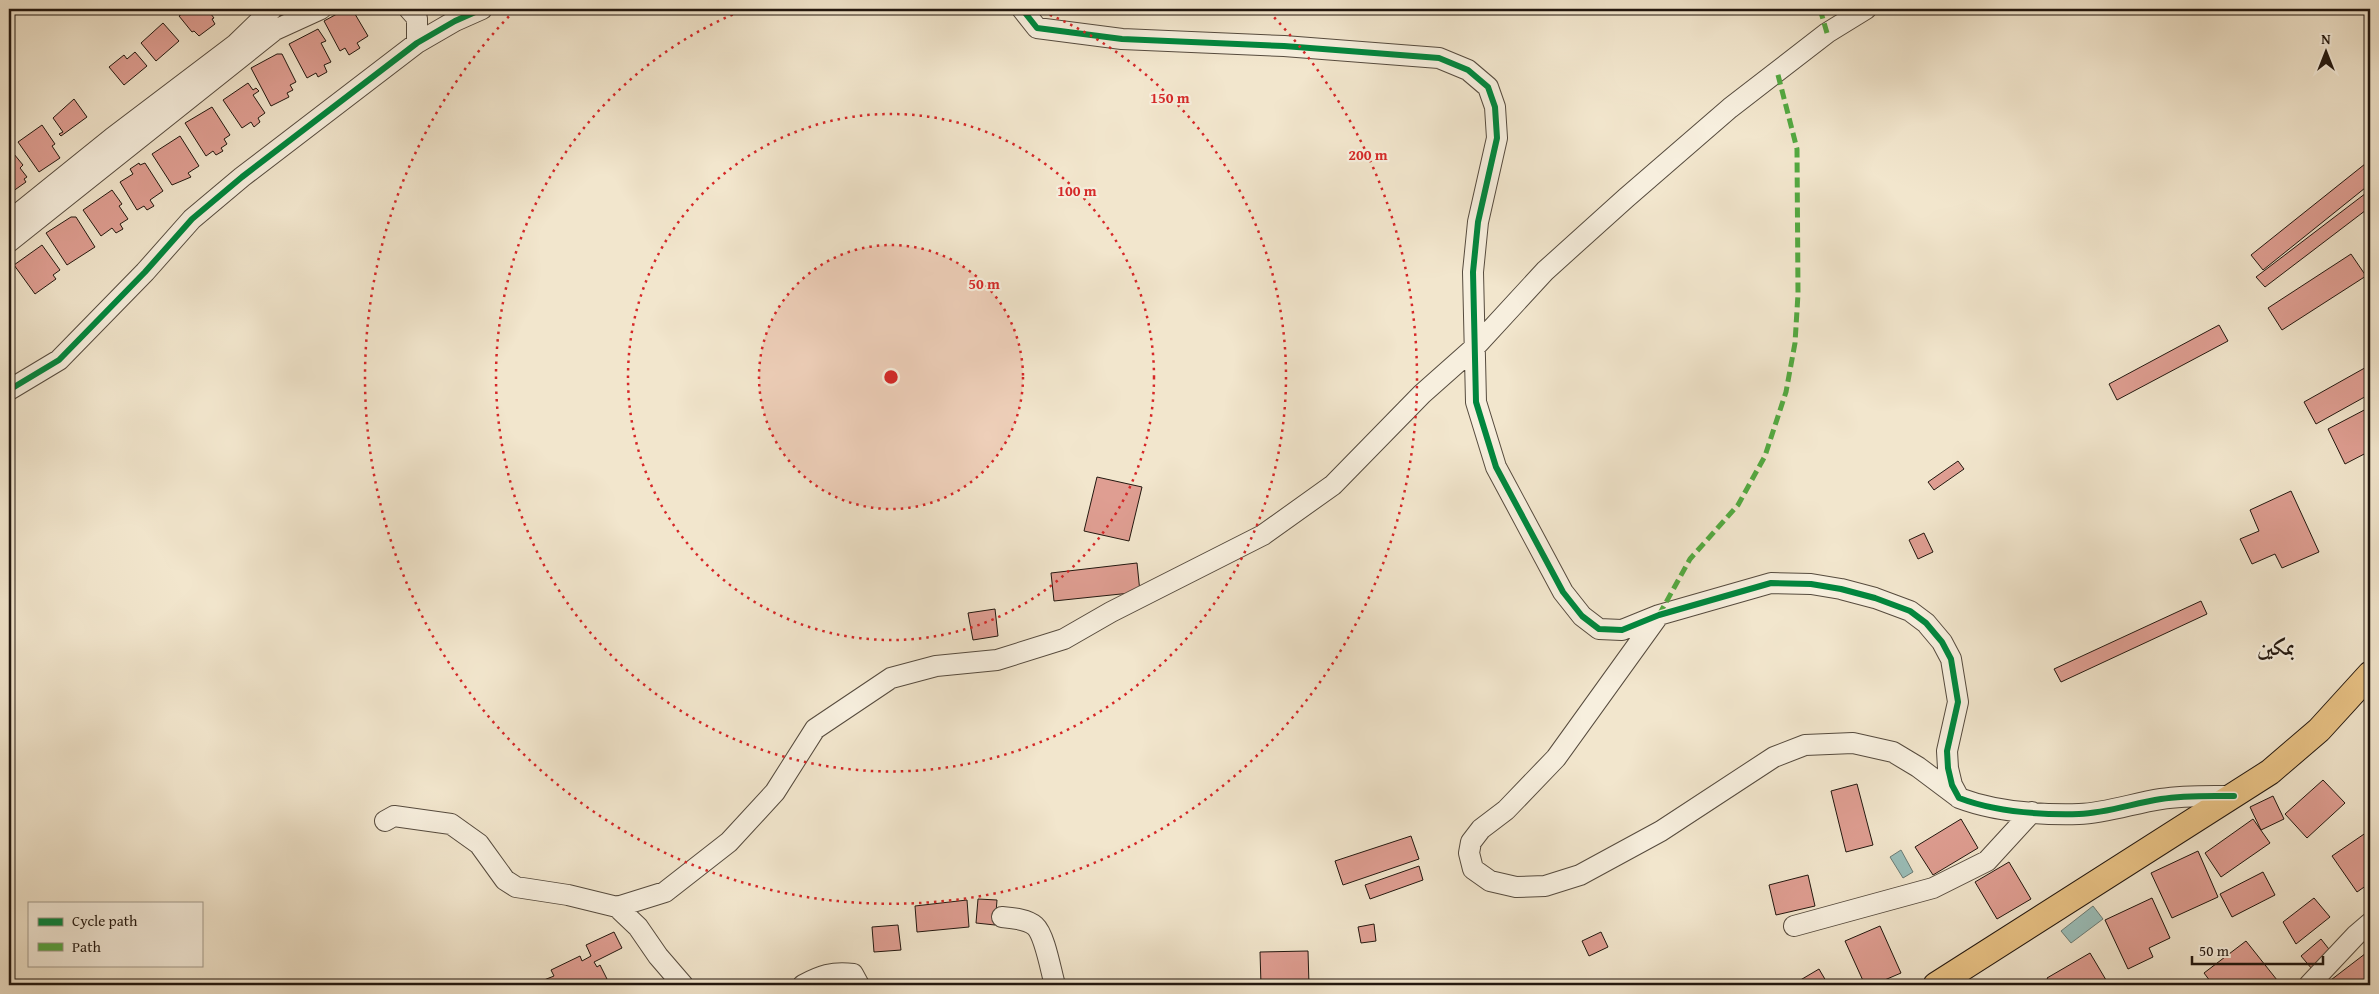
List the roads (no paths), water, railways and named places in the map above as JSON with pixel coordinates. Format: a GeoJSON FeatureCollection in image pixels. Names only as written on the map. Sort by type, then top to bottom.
{"type":"FeatureCollection","features":[{"type":"Feature","properties":{"kind":"main road"},"geometry":{"type":"LineString","coordinates":[[1936,985],[2270,772],[2319,730],[2370,674]]}},
{"type":"Feature","properties":{"kind":"street"},"geometry":{"type":"LineString","coordinates":[[9,221],[112,138],[236,44],[272,9]]}},
{"type":"Feature","properties":{"kind":"street"},"geometry":{"type":"LineString","coordinates":[[9,242],[275,30],[321,9]]}},
{"type":"Feature","properties":{"kind":"street"},"geometry":{"type":"LineString","coordinates":[[408,9],[417,18],[417,43]]}},
{"type":"Feature","properties":{"kind":"street"},"geometry":{"type":"LineString","coordinates":[[9,390],[59,360],[145,272],[192,219],[242,178],[454,15],[482,9]]}},
{"type":"Feature","properties":{"kind":"street"},"geometry":{"type":"LineString","coordinates":[[1022,9],[1037,28],[1122,39],[1284,46],[1439,58],[1468,70],[1488,87],[1495,107],[1496,138],[1478,222],[1473,272],[1476,402],[1496,467],[1563,592],[1582,616],[1599,629],[1622,630],[1659,615],[1771,583],[1811,584],[1841,589],[1910,610],[1926,623],[1942,642],[1951,659],[1958,702],[1947,751],[1952,785],[1959,798]]}},
{"type":"Feature","properties":{"kind":"street"},"geometry":{"type":"LineString","coordinates":[[617,907],[665,892],[729,842],[775,792],[815,729],[891,678],[936,666],[997,660],[1064,639],[1152,591],[1263,535],[1333,485],[1422,394],[1475,347],[1545,270],[1696,136],[1827,33],[1866,9]]}},
{"type":"Feature","properties":{"kind":"street"},"geometry":{"type":"LineString","coordinates":[[1659,615],[1556,758],[1506,810],[1481,829],[1471,842],[1468,853],[1473,869],[1490,881],[1516,887],[1545,886],[1580,875],[1661,831],[1774,757],[1805,745],[1853,743],[1893,752],[1918,767],[1959,798],[1980,806],[2032,812],[2080,814],[2161,799],[2194,796],[2234,796]]}},
{"type":"Feature","properties":{"kind":"street"},"geometry":{"type":"LineString","coordinates":[[1794,926],[1933,888],[1987,861],[2032,812]]}},
{"type":"Feature","properties":{"kind":"street"},"geometry":{"type":"LineString","coordinates":[[385,822],[394,816],[451,824],[479,844],[505,880],[516,888],[568,895],[617,907],[638,926],[658,956],[683,985]]}},
{"type":"Feature","properties":{"kind":"street"},"geometry":{"type":"LineString","coordinates":[[1002,917],[1026,921],[1036,926],[1041,934],[1055,985]]}},
{"type":"Feature","properties":{"kind":"street"},"geometry":{"type":"LineString","coordinates":[[2309,985],[2356,935],[2370,923]]}},
{"type":"Feature","properties":{"kind":"street"},"geometry":{"type":"LineString","coordinates":[[803,985],[823,974],[844,973],[853,974],[859,985]]}},
{"type":"Feature","properties":{"kind":"water"},"geometry":{"type":"Polygon","coordinates":[[[1901,850],[1913,872],[1903,878],[1890,857],[1901,850]]]}},
{"type":"Feature","properties":{"kind":"water"},"geometry":{"type":"Polygon","coordinates":[[[2093,906],[2103,919],[2071,943],[2061,931],[2093,906]]]}},
{"type":"Feature","properties":{"kind":"district","name":"بمكين"},"geometry":{"type":"Point","coordinates":[2276,648]}}]}
